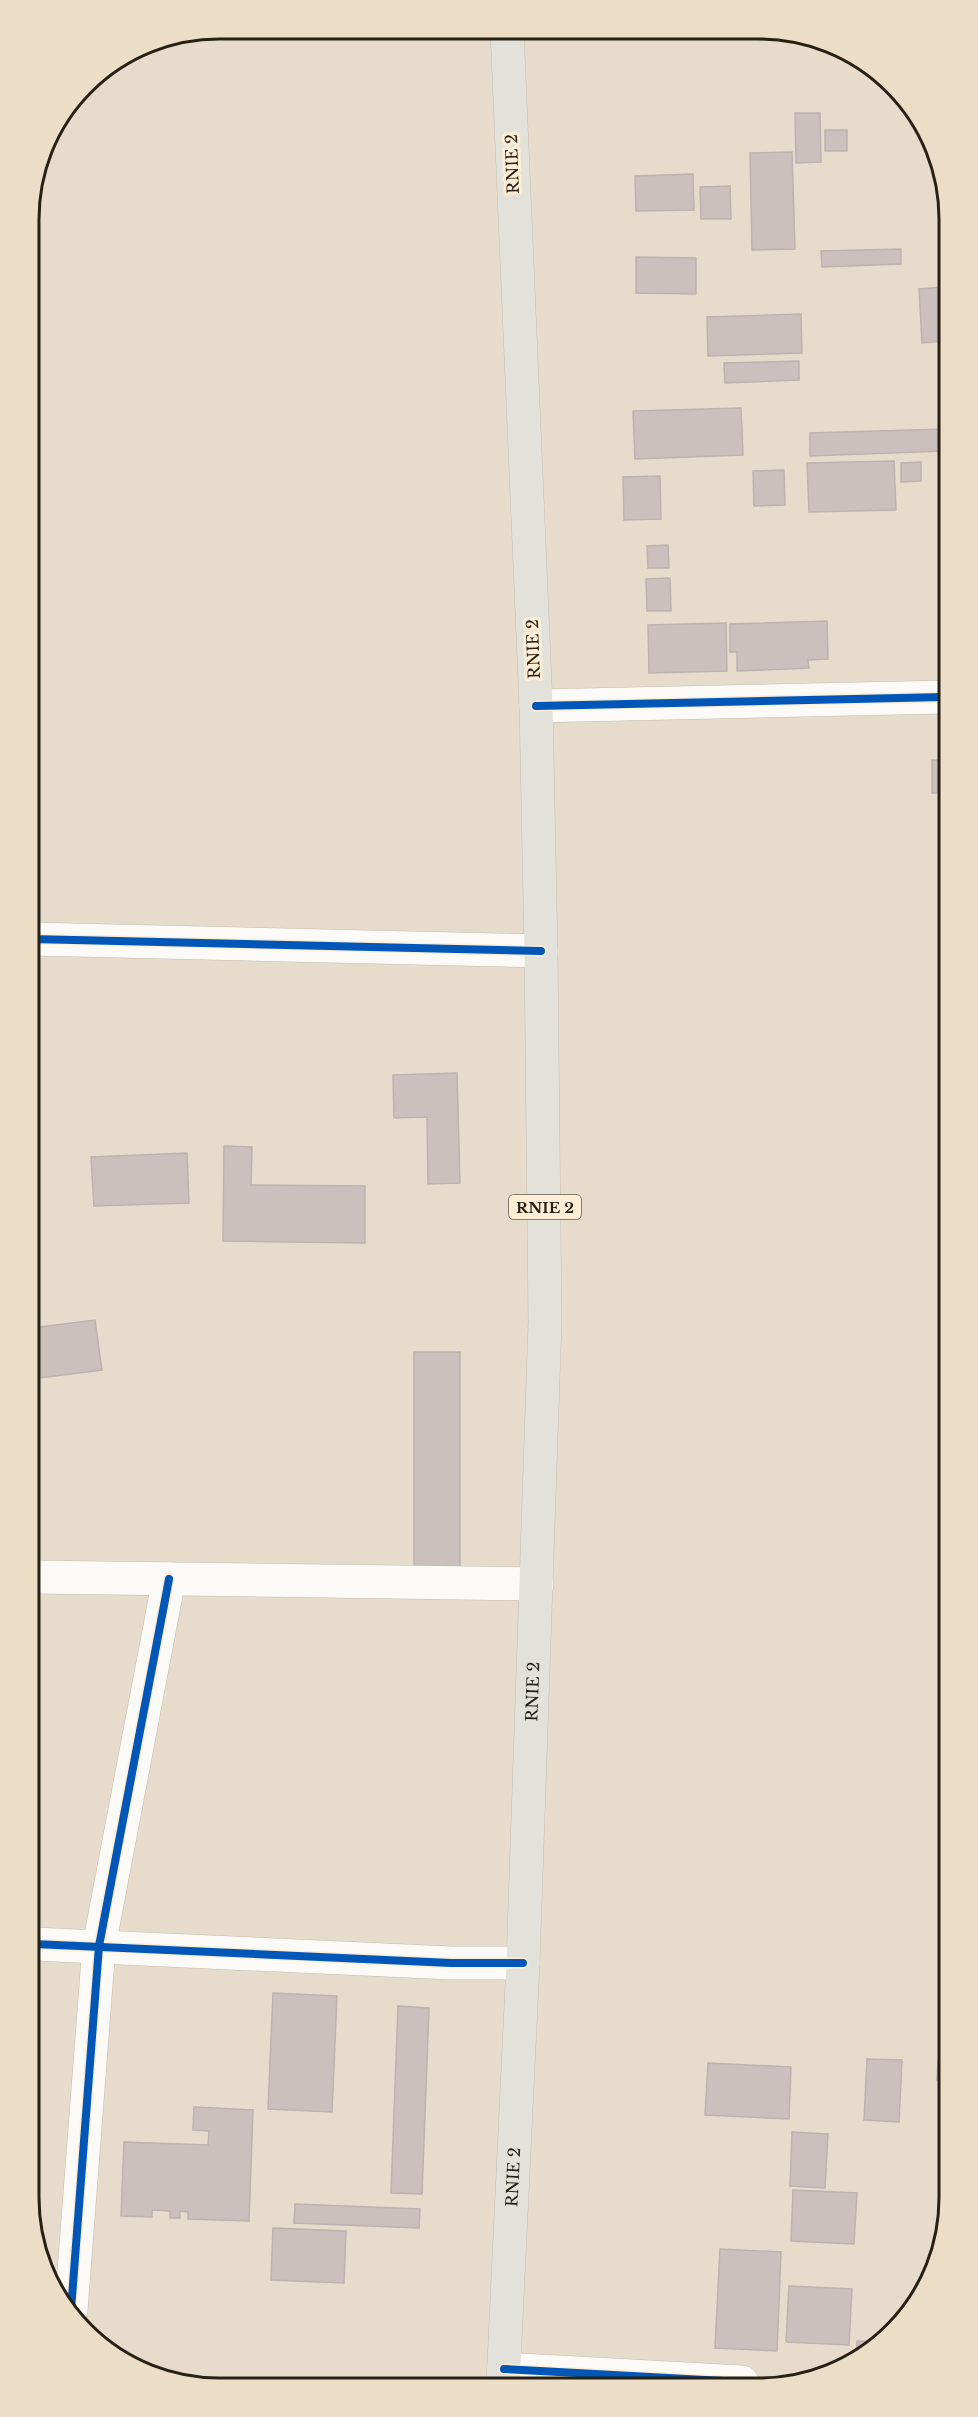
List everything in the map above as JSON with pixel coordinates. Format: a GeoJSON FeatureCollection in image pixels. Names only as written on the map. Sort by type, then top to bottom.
{"type":"FeatureCollection","features":[{"type":"Feature","properties":{"kind":"main road","name":"RNIE 2"},"geometry":{"type":"LineString","coordinates":[[503,2376],[523,1963],[545,1322],[536,706],[507,39]]}},
{"type":"Feature","properties":{"kind":"street"},"geometry":{"type":"LineString","coordinates":[[536,706],[939,697]]}},
{"type":"Feature","properties":{"kind":"street"},"geometry":{"type":"LineString","coordinates":[[39,939],[541,951]]}},
{"type":"Feature","properties":{"kind":"street"},"geometry":{"type":"LineString","coordinates":[[39,1577],[537,1584]]}},
{"type":"Feature","properties":{"kind":"street"},"geometry":{"type":"LineString","coordinates":[[72,2301],[99,1946],[169,1580]]}},
{"type":"Feature","properties":{"kind":"street"},"geometry":{"type":"LineString","coordinates":[[39,1944],[452,1963],[523,1963]]}},
{"type":"Feature","properties":{"kind":"street"},"geometry":{"type":"LineString","coordinates":[[503,2376],[583,2378]]}},
{"type":"Feature","properties":{"kind":"building"},"geometry":{"type":"Polygon","coordinates":[[[795,113],[820,113],[821,162],[796,163],[795,113]]]}},
{"type":"Feature","properties":{"kind":"building"},"geometry":{"type":"Polygon","coordinates":[[[825,130],[847,130],[847,151],[825,151],[825,130]]]}},
{"type":"Feature","properties":{"kind":"building"},"geometry":{"type":"Polygon","coordinates":[[[792,152],[795,249],[752,250],[750,153],[792,152]]]}},
{"type":"Feature","properties":{"kind":"building"},"geometry":{"type":"Polygon","coordinates":[[[693,174],[694,210],[636,211],[635,176],[693,174]]]}},
{"type":"Feature","properties":{"kind":"building"},"geometry":{"type":"Polygon","coordinates":[[[730,186],[731,219],[701,219],[700,187],[730,186]]]}},
{"type":"Feature","properties":{"kind":"building"},"geometry":{"type":"Polygon","coordinates":[[[901,249],[901,264],[822,267],[821,251],[901,249]]]}},
{"type":"Feature","properties":{"kind":"building"},"geometry":{"type":"Polygon","coordinates":[[[636,257],[696,258],[696,294],[636,293],[636,257]]]}},
{"type":"Feature","properties":{"kind":"building"},"geometry":{"type":"Polygon","coordinates":[[[939,287],[939,341],[922,343],[919,289],[939,287]]]}},
{"type":"Feature","properties":{"kind":"building"},"geometry":{"type":"Polygon","coordinates":[[[801,314],[802,353],[708,356],[707,317],[801,314]]]}},
{"type":"Feature","properties":{"kind":"building"},"geometry":{"type":"Polygon","coordinates":[[[799,361],[799,380],[725,383],[724,363],[799,361]]]}},
{"type":"Feature","properties":{"kind":"building"},"geometry":{"type":"Polygon","coordinates":[[[741,408],[743,455],[635,459],[633,411],[741,408]]]}},
{"type":"Feature","properties":{"kind":"building"},"geometry":{"type":"Polygon","coordinates":[[[939,429],[939,451],[810,456],[810,433],[939,429]]]}},
{"type":"Feature","properties":{"kind":"building"},"geometry":{"type":"Polygon","coordinates":[[[894,461],[896,510],[809,512],[807,463],[894,461]]]}},
{"type":"Feature","properties":{"kind":"building"},"geometry":{"type":"Polygon","coordinates":[[[921,462],[921,481],[901,482],[901,463],[921,462]]]}},
{"type":"Feature","properties":{"kind":"building"},"geometry":{"type":"Polygon","coordinates":[[[784,470],[785,505],[754,506],[753,471],[784,470]]]}},
{"type":"Feature","properties":{"kind":"building"},"geometry":{"type":"Polygon","coordinates":[[[660,476],[661,519],[624,520],[623,477],[660,476]]]}},
{"type":"Feature","properties":{"kind":"building"},"geometry":{"type":"Polygon","coordinates":[[[668,545],[669,568],[648,568],[647,546],[668,545]]]}},
{"type":"Feature","properties":{"kind":"building"},"geometry":{"type":"Polygon","coordinates":[[[670,578],[671,611],[647,611],[646,579],[670,578]]]}},
{"type":"Feature","properties":{"kind":"building"},"geometry":{"type":"Polygon","coordinates":[[[827,621],[828,659],[808,660],[809,668],[737,671],[737,652],[730,652],[730,624],[827,621]]]}},
{"type":"Feature","properties":{"kind":"building"},"geometry":{"type":"Polygon","coordinates":[[[726,623],[727,671],[649,673],[648,625],[726,623]]]}},
{"type":"Feature","properties":{"kind":"building"},"geometry":{"type":"Polygon","coordinates":[[[932,760],[939,760],[939,793],[932,793],[932,760]]]}},
{"type":"Feature","properties":{"kind":"building"},"geometry":{"type":"Polygon","coordinates":[[[457,1073],[460,1183],[428,1184],[427,1117],[394,1118],[393,1075],[457,1073]]]}},
{"type":"Feature","properties":{"kind":"building"},"geometry":{"type":"Polygon","coordinates":[[[224,1146],[252,1147],[251,1185],[365,1186],[365,1243],[223,1241],[224,1146]]]}},
{"type":"Feature","properties":{"kind":"building"},"geometry":{"type":"Polygon","coordinates":[[[187,1153],[189,1203],[94,1206],[91,1157],[187,1153]]]}},
{"type":"Feature","properties":{"kind":"building"},"geometry":{"type":"Polygon","coordinates":[[[95,1320],[102,1370],[39,1378],[39,1327],[95,1320]]]}},
{"type":"Feature","properties":{"kind":"building"},"geometry":{"type":"Polygon","coordinates":[[[414,1352],[460,1352],[460,1568],[414,1568],[414,1352]]]}},
{"type":"Feature","properties":{"kind":"building"},"geometry":{"type":"Polygon","coordinates":[[[273,1993],[337,1996],[332,2112],[268,2109],[273,1993]]]}},
{"type":"Feature","properties":{"kind":"building"},"geometry":{"type":"Polygon","coordinates":[[[398,2006],[429,2008],[422,2194],[391,2193],[398,2006]]]}},
{"type":"Feature","properties":{"kind":"building"},"geometry":{"type":"Polygon","coordinates":[[[867,2059],[902,2060],[899,2122],[864,2120],[867,2059]]]}},
{"type":"Feature","properties":{"kind":"building"},"geometry":{"type":"Polygon","coordinates":[[[938,2061],[939,2061],[939,2080],[937,2080],[938,2061]]]}},
{"type":"Feature","properties":{"kind":"building"},"geometry":{"type":"Polygon","coordinates":[[[708,2063],[791,2067],[789,2119],[705,2115],[708,2063]]]}},
{"type":"Feature","properties":{"kind":"building"},"geometry":{"type":"Polygon","coordinates":[[[194,2107],[253,2110],[249,2221],[188,2219],[188,2212],[180,2211],[180,2218],[170,2218],[170,2211],[152,2210],[152,2217],[121,2216],[124,2142],[208,2145],[209,2131],[193,2130],[194,2107]]]}},
{"type":"Feature","properties":{"kind":"building"},"geometry":{"type":"Polygon","coordinates":[[[792,2132],[828,2134],[825,2188],[790,2186],[792,2132]]]}},
{"type":"Feature","properties":{"kind":"building"},"geometry":{"type":"Polygon","coordinates":[[[793,2190],[857,2193],[854,2244],[791,2241],[793,2190]]]}},
{"type":"Feature","properties":{"kind":"building"},"geometry":{"type":"Polygon","coordinates":[[[295,2204],[420,2209],[419,2228],[294,2223],[295,2204]]]}},
{"type":"Feature","properties":{"kind":"building"},"geometry":{"type":"Polygon","coordinates":[[[273,2228],[346,2231],[344,2283],[271,2280],[273,2228]]]}},
{"type":"Feature","properties":{"kind":"building"},"geometry":{"type":"Polygon","coordinates":[[[720,2249],[781,2252],[777,2351],[715,2348],[720,2249]]]}},
{"type":"Feature","properties":{"kind":"building"},"geometry":{"type":"Polygon","coordinates":[[[789,2286],[852,2289],[849,2345],[786,2342],[789,2286]]]}},
{"type":"Feature","properties":{"kind":"building"},"geometry":{"type":"Polygon","coordinates":[[[857,2341],[867,2341],[859,2348],[857,2349],[857,2341]]]}},
{"type":"Feature","properties":{"kind":"cycle path"},"geometry":{"type":"LineString","coordinates":[[536,706],[939,697]]}},
{"type":"Feature","properties":{"kind":"cycle path"},"geometry":{"type":"LineString","coordinates":[[39,939],[541,951]]}},
{"type":"Feature","properties":{"kind":"cycle path"},"geometry":{"type":"LineString","coordinates":[[72,2301],[99,1946],[169,1579]]}},
{"type":"Feature","properties":{"kind":"cycle path"},"geometry":{"type":"LineString","coordinates":[[39,1944],[451,1963],[523,1963]]}},
{"type":"Feature","properties":{"kind":"cycle path"},"geometry":{"type":"LineString","coordinates":[[504,2369],[669,2378]]}}]}
